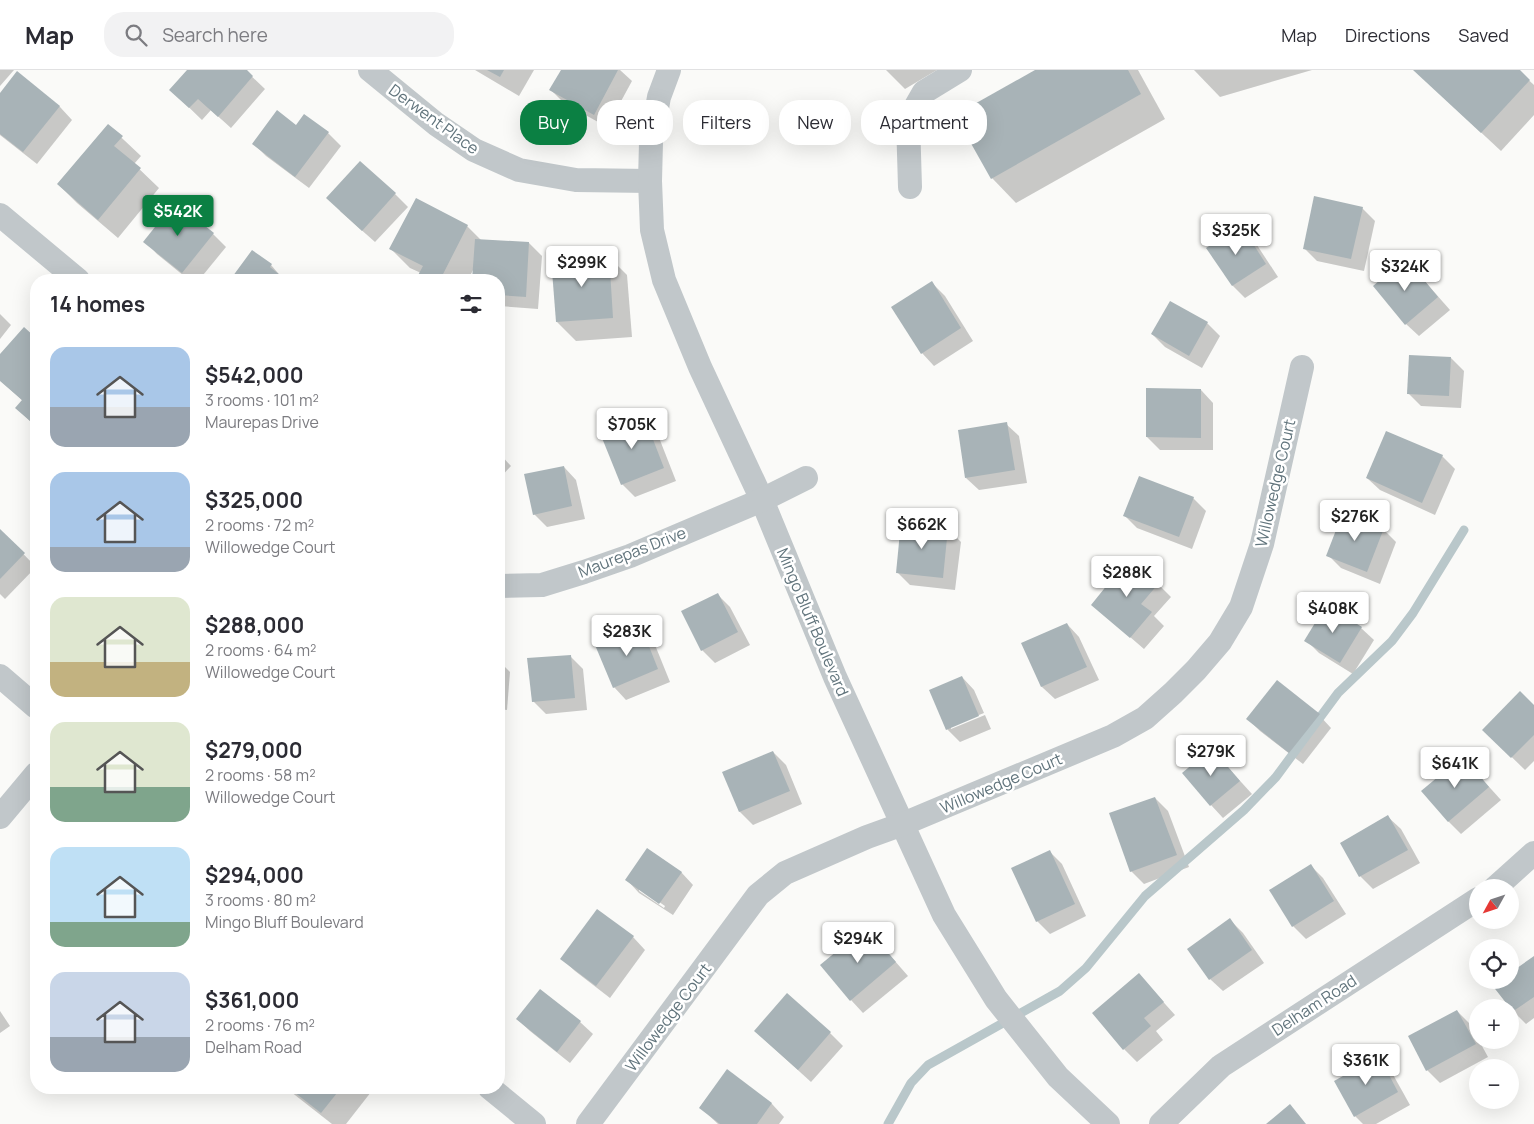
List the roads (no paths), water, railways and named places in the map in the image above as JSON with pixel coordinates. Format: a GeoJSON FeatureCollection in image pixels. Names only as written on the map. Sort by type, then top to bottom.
{"type":"FeatureCollection","features":[{"type":"Feature","properties":{"kind":"street","name":"Derwent Place"},"geometry":{"type":"LineString","coordinates":[[370,70],[436,124],[474,150],[518,170],[576,180],[650,181]]}},
{"type":"Feature","properties":{"kind":"street","name":"Mingo Bluff Boulevard"},"geometry":{"type":"LineString","coordinates":[[669,70],[659,97],[651,142],[652,230],[664,280],[700,367],[762,500],[835,677],[944,914],[996,999],[1058,1077],[1108,1124]]}},
{"type":"Feature","properties":{"kind":"street"},"geometry":{"type":"LineString","coordinates":[[910,186],[908,120],[924,92],[960,70]]}},
{"type":"Feature","properties":{"kind":"street"},"geometry":{"type":"LineString","coordinates":[[0,215],[71,274]]}},
{"type":"Feature","properties":{"kind":"street","name":"Willowedge Court"},"geometry":{"type":"LineString","coordinates":[[588,1124],[758,895],[785,874],[867,837],[903,824],[1113,736],[1145,718],[1173,693],[1208,656],[1220,642],[1241,607],[1262,544],[1302,367]]}},
{"type":"Feature","properties":{"kind":"street","name":"Maurepas Drive"},"geometry":{"type":"LineString","coordinates":[[505,586],[542,585],[630,556],[762,500],[806,478]]}},
{"type":"Feature","properties":{"kind":"street"},"geometry":{"type":"LineString","coordinates":[[0,676],[30,702]]}},
{"type":"Feature","properties":{"kind":"street"},"geometry":{"type":"LineString","coordinates":[[0,817],[30,781]]}},
{"type":"Feature","properties":{"kind":"street"},"geometry":{"type":"LineString","coordinates":[[1505,879],[1534,853]]}},
{"type":"Feature","properties":{"kind":"street","name":"Delham Road"},"geometry":{"type":"LineString","coordinates":[[1161,1124],[1221,1066],[1469,905]]}},
{"type":"Feature","properties":{"kind":"street"},"geometry":{"type":"LineString","coordinates":[[497,1094],[534,1124]]}},
{"type":"Feature","properties":{"kind":"waterway"},"geometry":{"type":"LineString","coordinates":[[888,1124],[911,1083],[928,1065],[1060,991],[1086,968],[1145,896],[1244,810],[1276,777],[1338,693],[1392,641],[1413,613],[1464,530]]}}]}
